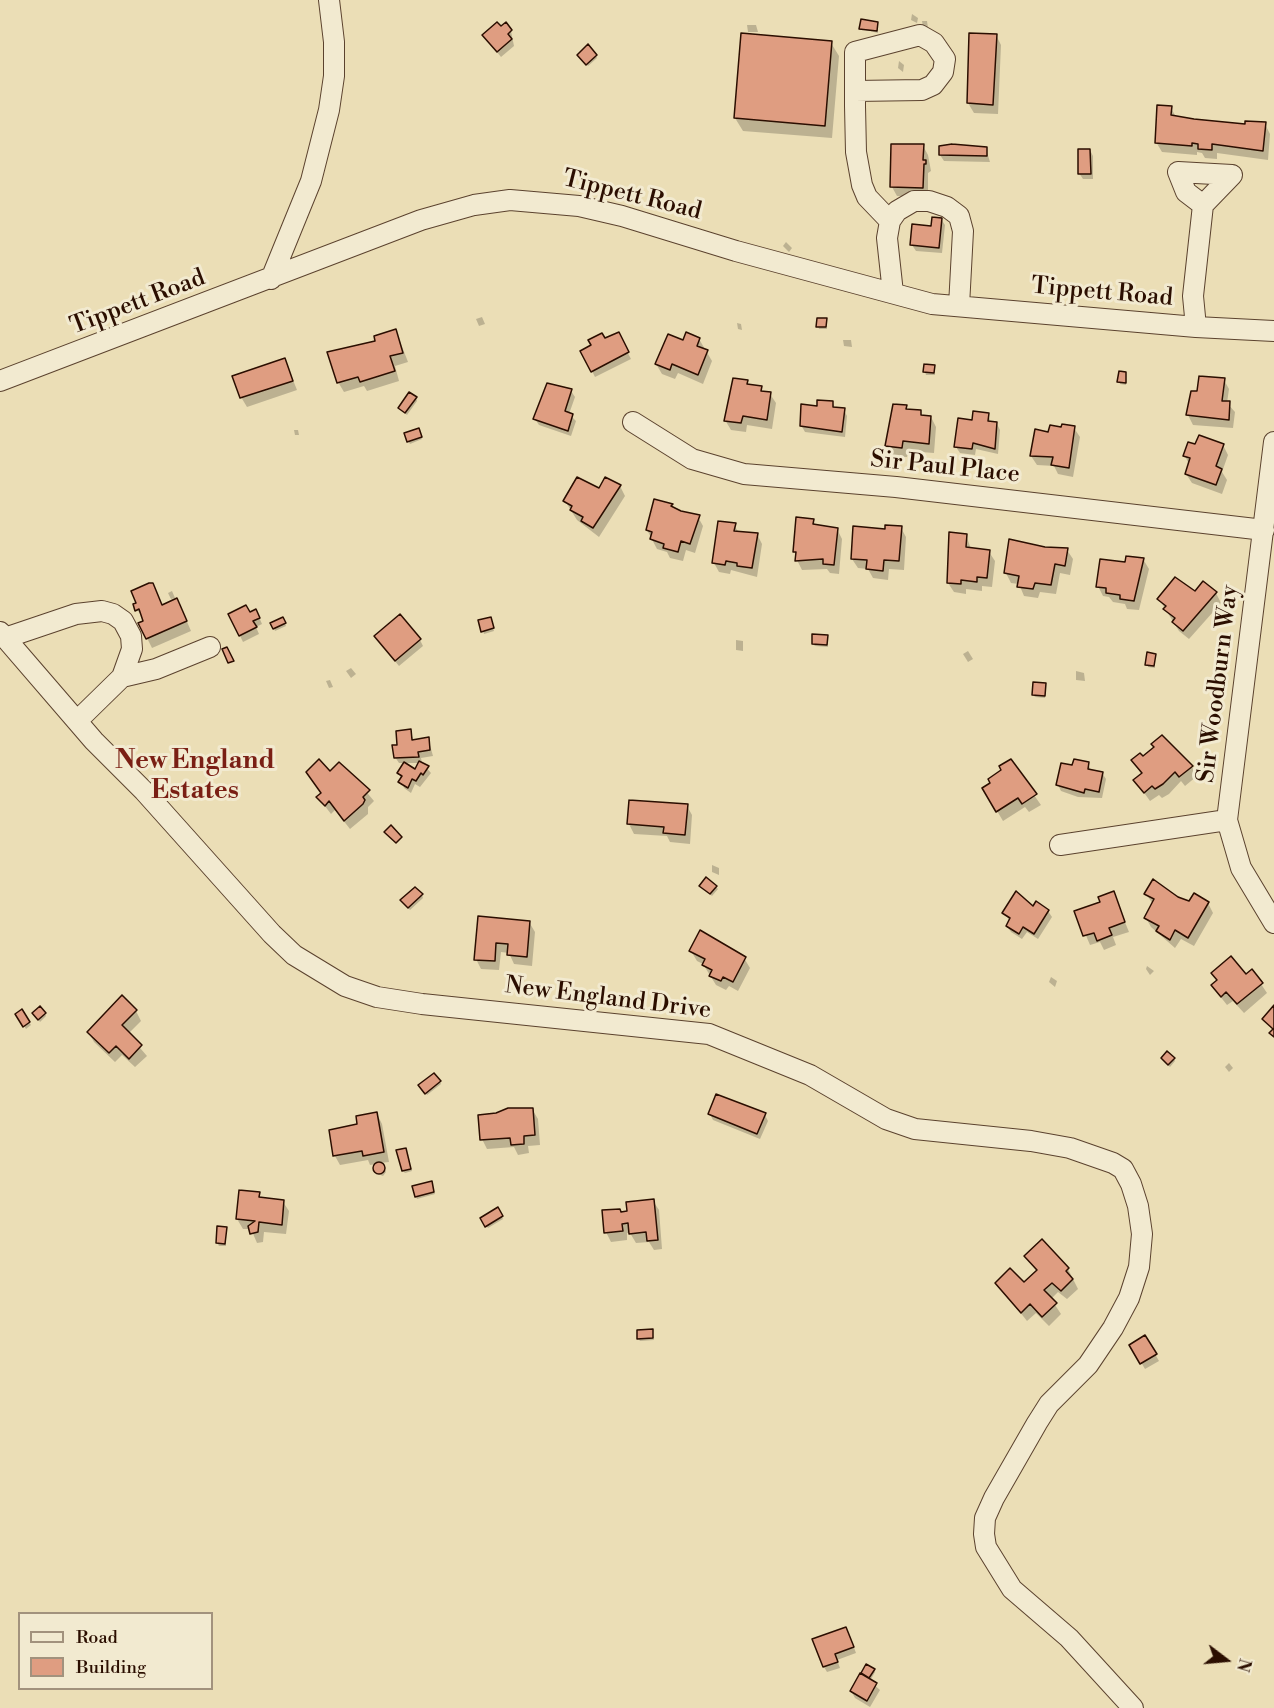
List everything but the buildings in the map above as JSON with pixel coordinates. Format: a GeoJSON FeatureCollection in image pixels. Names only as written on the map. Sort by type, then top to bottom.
{"type":"FeatureCollection","features":[{"type":"Feature","properties":{"kind":"street"},"geometry":{"type":"LineString","coordinates":[[271,279],[311,181],[329,110],[334,76],[330,0]]}},
{"type":"Feature","properties":{"kind":"street"},"geometry":{"type":"LineString","coordinates":[[855,91],[922,90],[933,85],[943,72],[945,59],[934,43],[920,35],[855,52],[855,91],[856,152],[862,185],[867,197],[891,221]]}},
{"type":"Feature","properties":{"kind":"street","name":"Tippett Road"},"geometry":{"type":"LineString","coordinates":[[0,381],[422,220],[474,205],[510,200],[579,206],[622,216],[932,304],[1196,327],[1274,331]]}},
{"type":"Feature","properties":{"kind":"street"},"geometry":{"type":"LineString","coordinates":[[893,293],[888,246],[891,221],[897,211],[914,201],[940,204],[959,216],[963,231],[959,306]]}},
{"type":"Feature","properties":{"kind":"street"},"geometry":{"type":"LineString","coordinates":[[1196,327],[1193,296],[1203,205]]}},
{"type":"Feature","properties":{"kind":"street","name":"Sir Paul Place"},"geometry":{"type":"LineString","coordinates":[[633,422],[692,459],[744,474],[907,489],[1264,530]]}},
{"type":"Feature","properties":{"kind":"street","name":"Sir Woodburn Way"},"geometry":{"type":"LineString","coordinates":[[1274,442],[1227,820],[1241,868],[1274,923]]}},
{"type":"Feature","properties":{"kind":"street"},"geometry":{"type":"LineString","coordinates":[[2,635],[84,612],[102,611],[113,614],[123,621],[131,636],[132,649],[122,677],[77,721]]}},
{"type":"Feature","properties":{"kind":"street","name":"New England Drive"},"geometry":{"type":"LineString","coordinates":[[2,635],[77,721],[294,955],[345,986],[377,997],[422,1004],[709,1034],[810,1075],[886,1119],[915,1129],[1020,1139],[1061,1146],[1113,1163],[1123,1169],[1138,1206],[1142,1234],[1140,1267],[1130,1298],[1088,1365],[1049,1404],[1036,1423],[994,1498],[985,1518],[984,1534],[986,1547],[1012,1589],[1069,1638],[1133,1708]]}},
{"type":"Feature","properties":{"kind":"street"},"geometry":{"type":"LineString","coordinates":[[122,677],[156,669],[210,648]]}},
{"type":"Feature","properties":{"kind":"street"},"geometry":{"type":"LineString","coordinates":[[1060,845],[1227,820]]}},
{"type":"Feature","properties":{"kind":"district","name":"New England Estates"},"geometry":{"type":"Point","coordinates":[195,777]}}]}
